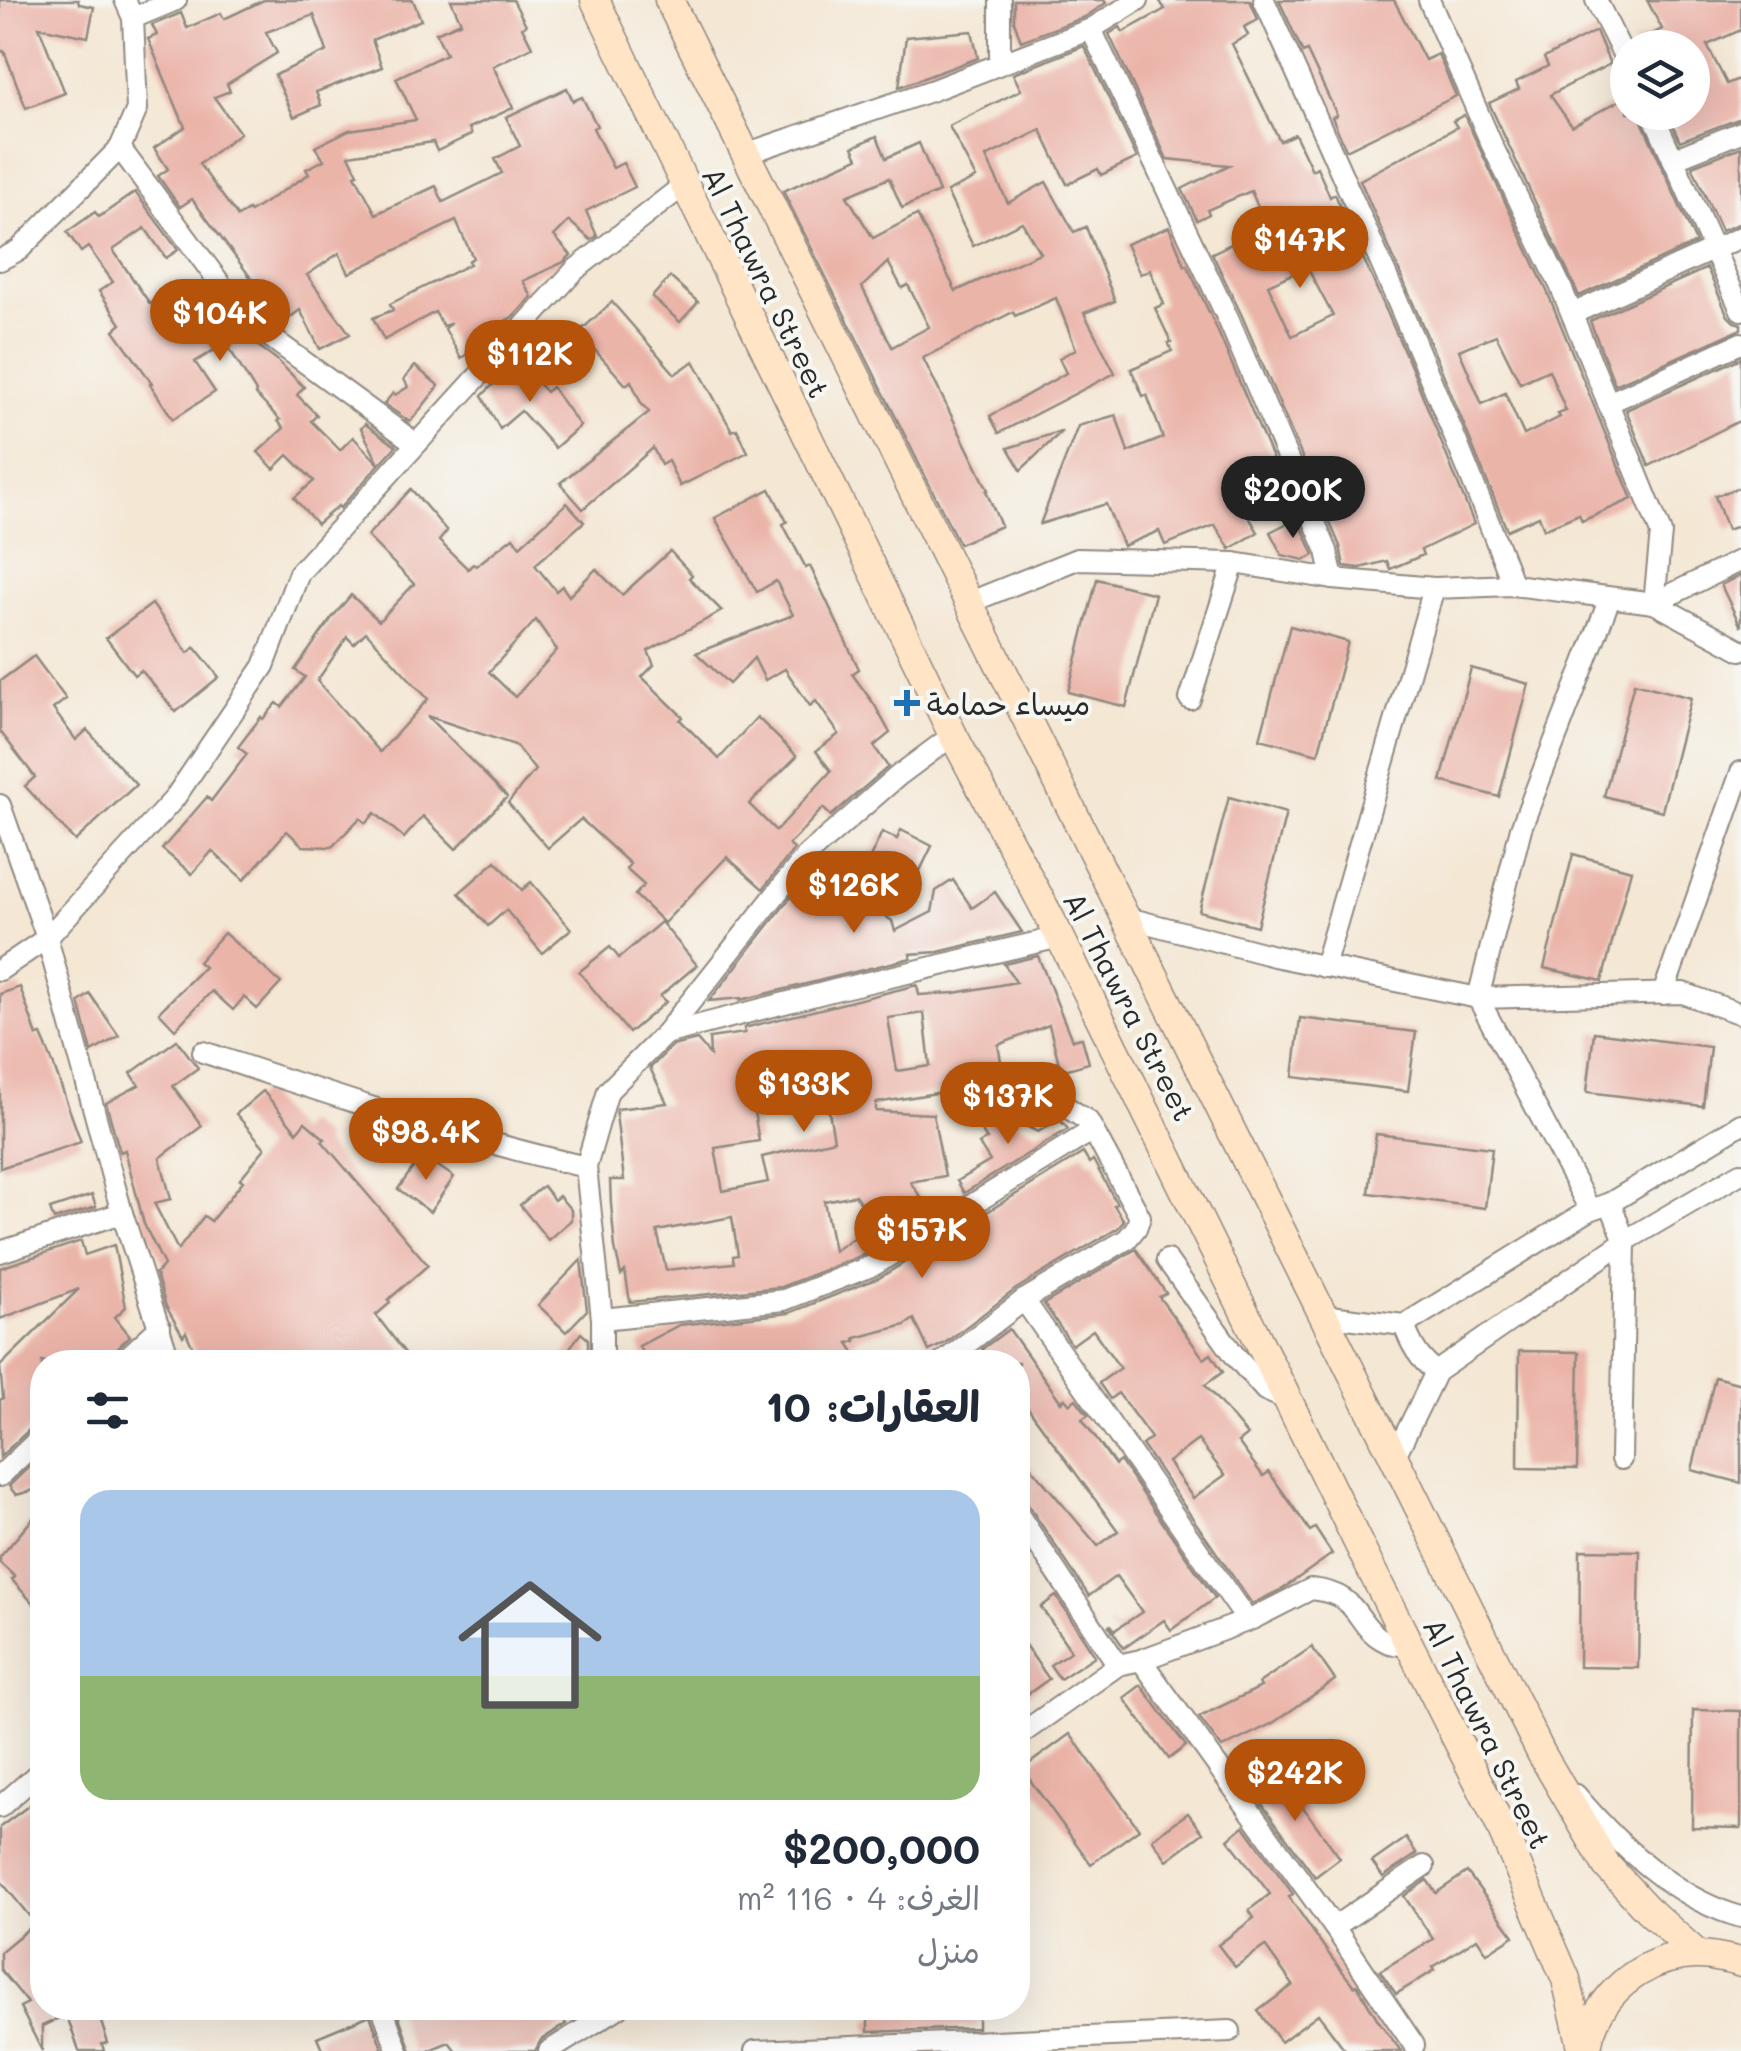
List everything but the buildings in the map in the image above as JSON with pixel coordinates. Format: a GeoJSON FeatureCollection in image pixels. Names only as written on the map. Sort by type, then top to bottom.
{"type":"FeatureCollection","features":[{"type":"Feature","properties":{"kind":"main road","name":"Al Thawra Street"},"geometry":{"type":"LineString","coordinates":[[595,0],[952,736],[1060,937],[1499,1823],[1566,1978],[1584,2051]]}},
{"type":"Feature","properties":{"kind":"main road","name":"Al Thawra Street"},"geometry":{"type":"LineString","coordinates":[[669,0],[1542,1753],[1607,1866],[1696,1954]]}},
{"type":"Feature","properties":{"kind":"main road"},"geometry":{"type":"LineString","coordinates":[[1584,2051],[1592,2026],[1609,1998],[1633,1975],[1663,1960],[1696,1954],[1741,1964]]}},
{"type":"Feature","properties":{"kind":"street"},"geometry":{"type":"LineString","coordinates":[[0,260],[19,250],[120,148],[137,109],[129,9],[176,0]]}},
{"type":"Feature","properties":{"kind":"street"},"geometry":{"type":"LineString","coordinates":[[1000,0],[1000,63]]}},
{"type":"Feature","properties":{"kind":"street"},"geometry":{"type":"LineString","coordinates":[[745,154],[933,90],[1091,30],[1138,0]]}},
{"type":"Feature","properties":{"kind":"street"},"geometry":{"type":"LineString","coordinates":[[1264,0],[1417,344],[1513,586]]}},
{"type":"Feature","properties":{"kind":"street"},"geometry":{"type":"LineString","coordinates":[[1429,0],[1572,314],[1662,533],[1654,603]]}},
{"type":"Feature","properties":{"kind":"street"},"geometry":{"type":"LineString","coordinates":[[1596,0],[1611,30]]}},
{"type":"Feature","properties":{"kind":"street"},"geometry":{"type":"LineString","coordinates":[[1091,30],[1229,321],[1327,551],[1334,579]]}},
{"type":"Feature","properties":{"kind":"street"},"geometry":{"type":"LineString","coordinates":[[1660,130],[1741,310]]}},
{"type":"Feature","properties":{"kind":"street"},"geometry":{"type":"LineString","coordinates":[[1674,159],[1741,132]]}},
{"type":"Feature","properties":{"kind":"street"},"geometry":{"type":"LineString","coordinates":[[120,148],[247,320],[415,443]]}},
{"type":"Feature","properties":{"kind":"street"},"geometry":{"type":"LineString","coordinates":[[0,970],[47,938],[174,799],[264,666],[299,572],[574,270],[684,185]]}},
{"type":"Feature","properties":{"kind":"street"},"geometry":{"type":"LineString","coordinates":[[1572,314],[1741,237]]}},
{"type":"Feature","properties":{"kind":"street"},"geometry":{"type":"LineString","coordinates":[[1608,404],[1741,344]]}},
{"type":"Feature","properties":{"kind":"street"},"geometry":{"type":"LineString","coordinates":[[968,602],[1076,559],[1234,563],[1334,579],[1434,588],[1513,586],[1654,603],[1741,650]]}},
{"type":"Feature","properties":{"kind":"street"},"geometry":{"type":"LineString","coordinates":[[1654,603],[1741,560]]}},
{"type":"Feature","properties":{"kind":"street"},"geometry":{"type":"LineString","coordinates":[[1190,699],[1234,563]]}},
{"type":"Feature","properties":{"kind":"street"},"geometry":{"type":"LineString","coordinates":[[1324,967],[1434,588]]}},
{"type":"Feature","properties":{"kind":"street"},"geometry":{"type":"LineString","coordinates":[[1610,598],[1522,828],[1478,998],[1600,1207],[1624,1241],[1621,1459]]}},
{"type":"Feature","properties":{"kind":"street"},"geometry":{"type":"LineString","coordinates":[[602,1350],[586,1167],[608,1091],[666,1034],[807,855],[898,776],[952,736]]}},
{"type":"Feature","properties":{"kind":"street"},"geometry":{"type":"LineString","coordinates":[[1663,994],[1736,804],[1741,772]]}},
{"type":"Feature","properties":{"kind":"street"},"geometry":{"type":"LineString","coordinates":[[0,805],[47,938],[122,1212],[167,1350]]}},
{"type":"Feature","properties":{"kind":"street"},"geometry":{"type":"LineString","coordinates":[[1124,917],[1274,956],[1478,998],[1683,993],[1741,1014]]}},
{"type":"Feature","properties":{"kind":"street"},"geometry":{"type":"LineString","coordinates":[[666,1034],[1060,937]]}},
{"type":"Feature","properties":{"kind":"street"},"geometry":{"type":"LineString","coordinates":[[203,1052],[493,1145],[586,1167]]}},
{"type":"Feature","properties":{"kind":"street"},"geometry":{"type":"LineString","coordinates":[[955,1094],[1033,1089],[1062,1104],[1094,1130],[1140,1217],[1127,1239],[1024,1300],[959,1350]]}},
{"type":"Feature","properties":{"kind":"street"},"geometry":{"type":"LineString","coordinates":[[1322,1314],[1404,1326],[1741,1124]]}},
{"type":"Feature","properties":{"kind":"street"},"geometry":{"type":"LineString","coordinates":[[602,1319],[784,1300],[874,1265],[1094,1130]]}},
{"type":"Feature","properties":{"kind":"street"},"geometry":{"type":"LineString","coordinates":[[1394,1458],[1436,1372],[1624,1241],[1741,1172]]}},
{"type":"Feature","properties":{"kind":"street"},"geometry":{"type":"LineString","coordinates":[[0,1252],[122,1212]]}},
{"type":"Feature","properties":{"kind":"street"},"geometry":{"type":"LineString","coordinates":[[1168,1260],[1235,1356],[1265,1390],[1288,1400]]}},
{"type":"Feature","properties":{"kind":"street"},"geometry":{"type":"LineString","coordinates":[[1024,1300],[1246,1619]]}},
{"type":"Feature","properties":{"kind":"street"},"geometry":{"type":"LineString","coordinates":[[1404,1326],[1411,1345],[1436,1372]]}},
{"type":"Feature","properties":{"kind":"street"},"geometry":{"type":"LineString","coordinates":[[135,1350],[160,1327]]}},
{"type":"Feature","properties":{"kind":"street"},"geometry":{"type":"LineString","coordinates":[[0,1476],[30,1447]]}},
{"type":"Feature","properties":{"kind":"street"},"geometry":{"type":"LineString","coordinates":[[1030,1532],[1118,1665]]}},
{"type":"Feature","properties":{"kind":"street"},"geometry":{"type":"LineString","coordinates":[[1030,1727],[1118,1665],[1252,1618],[1311,1589],[1351,1603],[1370,1630],[1387,1642],[1410,1647]]}},
{"type":"Feature","properties":{"kind":"street"},"geometry":{"type":"LineString","coordinates":[[1141,1660],[1414,2044]]}},
{"type":"Feature","properties":{"kind":"street"},"geometry":{"type":"LineString","coordinates":[[1542,1753],[1594,1816],[1642,1861],[1676,1887],[1722,1912],[1741,1917]]}},
{"type":"Feature","properties":{"kind":"street"},"geometry":{"type":"LineString","coordinates":[[0,1808],[30,1781]]}},
{"type":"Feature","properties":{"kind":"street"},"geometry":{"type":"LineString","coordinates":[[1334,1928],[1424,1866]]}},
{"type":"Feature","properties":{"kind":"street"},"geometry":{"type":"LineString","coordinates":[[386,2020],[398,2051]]}},
{"type":"Feature","properties":{"kind":"street"},"geometry":{"type":"LineString","coordinates":[[549,2051],[599,2020]]}},
{"type":"Feature","properties":{"kind":"street"},"geometry":{"type":"LineString","coordinates":[[755,2051],[1113,2043],[1230,2031]]}},
{"type":"Feature","properties":{"kind":"place","name":"ميساء حمامة"},"geometry":{"type":"Point","coordinates":[907,703]}}]}
